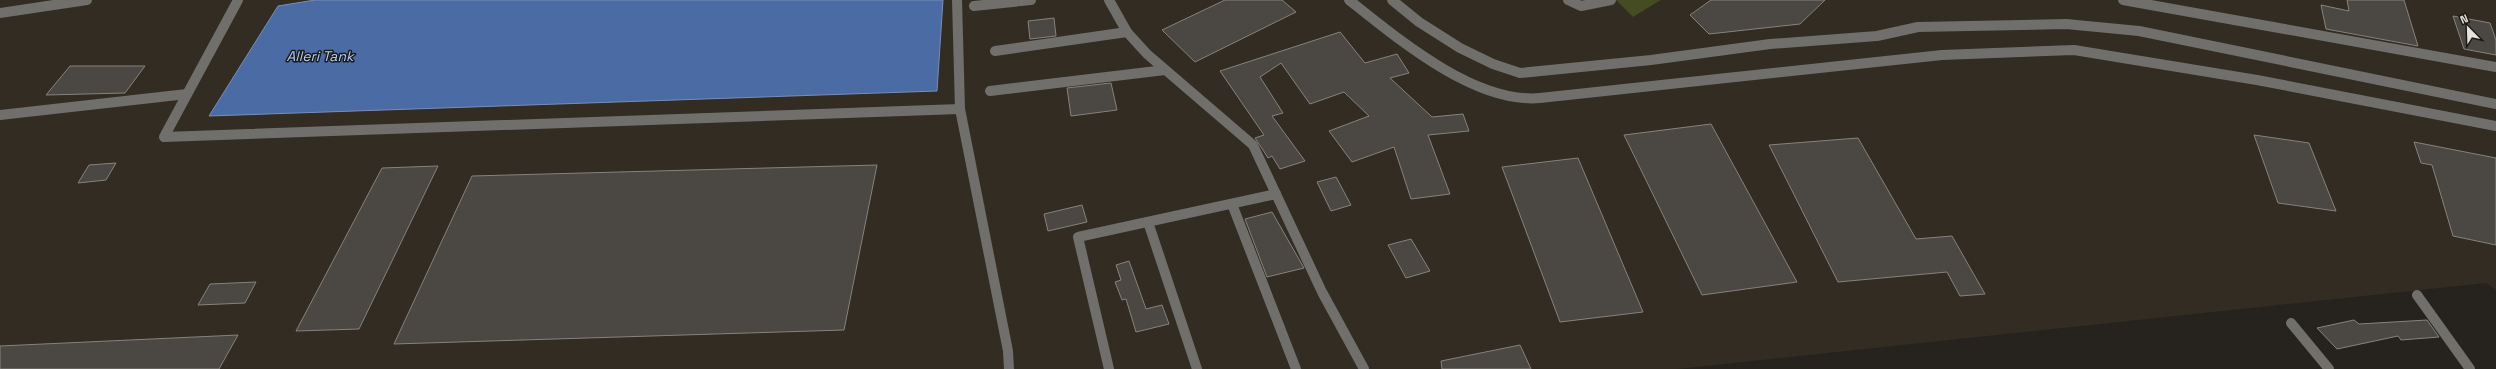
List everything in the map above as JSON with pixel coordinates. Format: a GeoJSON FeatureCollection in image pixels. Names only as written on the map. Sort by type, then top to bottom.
{"type":"FeatureCollection","features":[{"type":"Feature","properties":{"kind":"street"},"geometry":{"type":"LineString","coordinates":[[0,13],[87,0]]}},
{"type":"Feature","properties":{"kind":"street"},"geometry":{"type":"LineString","coordinates":[[238,0],[164,137],[960,108]]}},
{"type":"Feature","properties":{"kind":"street"},"geometry":{"type":"LineString","coordinates":[[958,0],[960,108],[1008,351],[1009,369]]}},
{"type":"Feature","properties":{"kind":"street"},"geometry":{"type":"LineString","coordinates":[[974,6],[1031,0]]}},
{"type":"Feature","properties":{"kind":"street"},"geometry":{"type":"LineString","coordinates":[[1109,0],[1127,32],[1165,70],[1253,145],[1322,292],[1364,369]]}},
{"type":"Feature","properties":{"kind":"street"},"geometry":{"type":"LineString","coordinates":[[1349,0],[1406,43],[1446,68],[1484,88],[1516,98],[1564,95],[1942,55],[2000,51],[2074,50],[2242,77],[2496,126]]}},
{"type":"Feature","properties":{"kind":"street"},"geometry":{"type":"LineString","coordinates":[[1392,0],[1419,22],[1460,48],[1493,64],[1520,73],[1651,60],[1770,44],[1877,36],[1918,26],[2066,24],[2139,31],[2496,104]]}},
{"type":"Feature","properties":{"kind":"street"},"geometry":{"type":"LineString","coordinates":[[1568,0],[1581,6],[1611,0]]}},
{"type":"Feature","properties":{"kind":"street"},"geometry":{"type":"LineString","coordinates":[[2123,0],[2496,67]]}},
{"type":"Feature","properties":{"kind":"street"},"geometry":{"type":"LineString","coordinates":[[995,51],[1127,32]]}},
{"type":"Feature","properties":{"kind":"street"},"geometry":{"type":"LineString","coordinates":[[990,91],[1165,70]]}},
{"type":"Feature","properties":{"kind":"street"},"geometry":{"type":"LineString","coordinates":[[0,115],[187,94]]}},
{"type":"Feature","properties":{"kind":"street"},"geometry":{"type":"LineString","coordinates":[[1109,369],[1078,237],[1276,194]]}},
{"type":"Feature","properties":{"kind":"street"},"geometry":{"type":"LineString","coordinates":[[1232,204],[1296,369]]}},
{"type":"Feature","properties":{"kind":"street"},"geometry":{"type":"LineString","coordinates":[[1148,222],[1197,369]]}},
{"type":"Feature","properties":{"kind":"street"},"geometry":{"type":"LineString","coordinates":[[2417,294],[2470,369]]}},
{"type":"Feature","properties":{"kind":"street"},"geometry":{"type":"LineString","coordinates":[[2291,323],[2329,369]]}},
{"type":"Feature","properties":{"kind":"shaded area"},"geometry":{"type":"Polygon","coordinates":[[[0,0],[1616,0],[1633,17],[1661,0],[2496,0],[2496,290],[2486,283],[1677,369],[0,369],[0,0]]]}},
{"type":"Feature","properties":{"kind":"green space"},"geometry":{"type":"Polygon","coordinates":[[[1616,0],[1661,0],[1633,17],[1616,0]]]}},
{"type":"Feature","properties":{"kind":"water","name":"Alleri Tank"},"geometry":{"type":"Polygon","coordinates":[[[315,0],[943,0],[937,91],[209,116],[278,6],[315,0]]]}},
{"type":"Feature","properties":{"kind":"building"},"geometry":{"type":"Polygon","coordinates":[[[1225,0],[1282,0],[1296,12],[1195,62],[1162,30],[1225,0]]]}},
{"type":"Feature","properties":{"kind":"building"},"geometry":{"type":"Polygon","coordinates":[[[1711,0],[1825,0],[1800,24],[1709,34],[1690,15],[1711,0]]]}},
{"type":"Feature","properties":{"kind":"building"},"geometry":{"type":"Polygon","coordinates":[[[2347,0],[2404,0],[2418,46],[2326,29],[2321,5],[2349,11],[2347,0]]]}},
{"type":"Feature","properties":{"kind":"building"},"geometry":{"type":"Polygon","coordinates":[[[2453,16],[2490,23],[2496,40],[2496,55],[2464,49],[2453,16]]]}},
{"type":"Feature","properties":{"kind":"building"},"geometry":{"type":"Polygon","coordinates":[[[1054,18],[1056,36],[1030,39],[1028,21],[1054,18]]]}},
{"type":"Feature","properties":{"kind":"building"},"geometry":{"type":"Polygon","coordinates":[[[1340,32],[1365,63],[1397,54],[1409,73],[1390,78],[1432,117],[1463,114],[1469,131],[1428,135],[1450,194],[1411,199],[1394,147],[1352,162],[1329,131],[1369,116],[1344,92],[1310,104],[1281,63],[1260,77],[1283,113],[1272,116],[1305,161],[1280,169],[1272,156],[1268,158],[1255,138],[1264,135],[1220,71],[1340,32]]]}},
{"type":"Feature","properties":{"kind":"building"},"geometry":{"type":"Polygon","coordinates":[[[70,66],[145,66],[125,93],[46,95],[70,66]]]}},
{"type":"Feature","properties":{"kind":"building"},"geometry":{"type":"Polygon","coordinates":[[[1111,83],[1117,110],[1071,116],[1067,88],[1111,83]]]}},
{"type":"Feature","properties":{"kind":"building"},"geometry":{"type":"Polygon","coordinates":[[[1711,124],[1797,282],[1702,295],[1624,135],[1711,124]]]}},
{"type":"Feature","properties":{"kind":"building"},"geometry":{"type":"Polygon","coordinates":[[[2254,135],[2309,143],[2336,211],[2278,203],[2254,135]]]}},
{"type":"Feature","properties":{"kind":"building"},"geometry":{"type":"Polygon","coordinates":[[[1858,138],[1916,239],[1952,236],[1985,294],[1960,296],[1947,272],[1838,282],[1769,145],[1858,138]]]}},
{"type":"Feature","properties":{"kind":"building"},"geometry":{"type":"Polygon","coordinates":[[[2414,142],[2496,158],[2496,245],[2453,236],[2432,165],[2421,163],[2414,142]]]}},
{"type":"Feature","properties":{"kind":"building"},"geometry":{"type":"Polygon","coordinates":[[[1578,158],[1643,312],[1560,322],[1502,167],[1578,158]]]}},
{"type":"Feature","properties":{"kind":"building"},"geometry":{"type":"Polygon","coordinates":[[[116,163],[106,180],[78,183],[89,165],[116,163]]]}},
{"type":"Feature","properties":{"kind":"building"},"geometry":{"type":"Polygon","coordinates":[[[877,165],[844,330],[394,344],[472,176],[877,165]]]}},
{"type":"Feature","properties":{"kind":"building"},"geometry":{"type":"Polygon","coordinates":[[[438,166],[359,329],[296,331],[382,168],[438,166]]]}},
{"type":"Feature","properties":{"kind":"building"},"geometry":{"type":"Polygon","coordinates":[[[1336,177],[1351,205],[1331,211],[1317,182],[1336,177]]]}},
{"type":"Feature","properties":{"kind":"building"},"geometry":{"type":"Polygon","coordinates":[[[1082,205],[1087,222],[1048,231],[1044,214],[1082,205]]]}},
{"type":"Feature","properties":{"kind":"building"},"geometry":{"type":"Polygon","coordinates":[[[1272,212],[1304,268],[1267,277],[1245,219],[1272,212]]]}},
{"type":"Feature","properties":{"kind":"building"},"geometry":{"type":"Polygon","coordinates":[[[1411,239],[1430,271],[1406,278],[1388,245],[1411,239]]]}},
{"type":"Feature","properties":{"kind":"building"},"geometry":{"type":"Polygon","coordinates":[[[1129,261],[1146,309],[1162,305],[1169,324],[1136,332],[1126,299],[1122,300],[1115,282],[1121,280],[1116,265],[1129,261]]]}},
{"type":"Feature","properties":{"kind":"building"},"geometry":{"type":"Polygon","coordinates":[[[256,282],[245,303],[198,305],[210,284],[256,282]]]}},
{"type":"Feature","properties":{"kind":"building"},"geometry":{"type":"Polygon","coordinates":[[[2354,320],[2359,324],[2427,320],[2439,337],[2401,340],[2398,336],[2337,349],[2317,328],[2354,320]]]}},
{"type":"Feature","properties":{"kind":"building"},"geometry":{"type":"Polygon","coordinates":[[[238,335],[219,369],[0,369],[0,346],[238,335]]]}},
{"type":"Feature","properties":{"kind":"building"},"geometry":{"type":"Polygon","coordinates":[[[1520,345],[1531,369],[1442,369],[1441,361],[1520,345]]]}}]}
